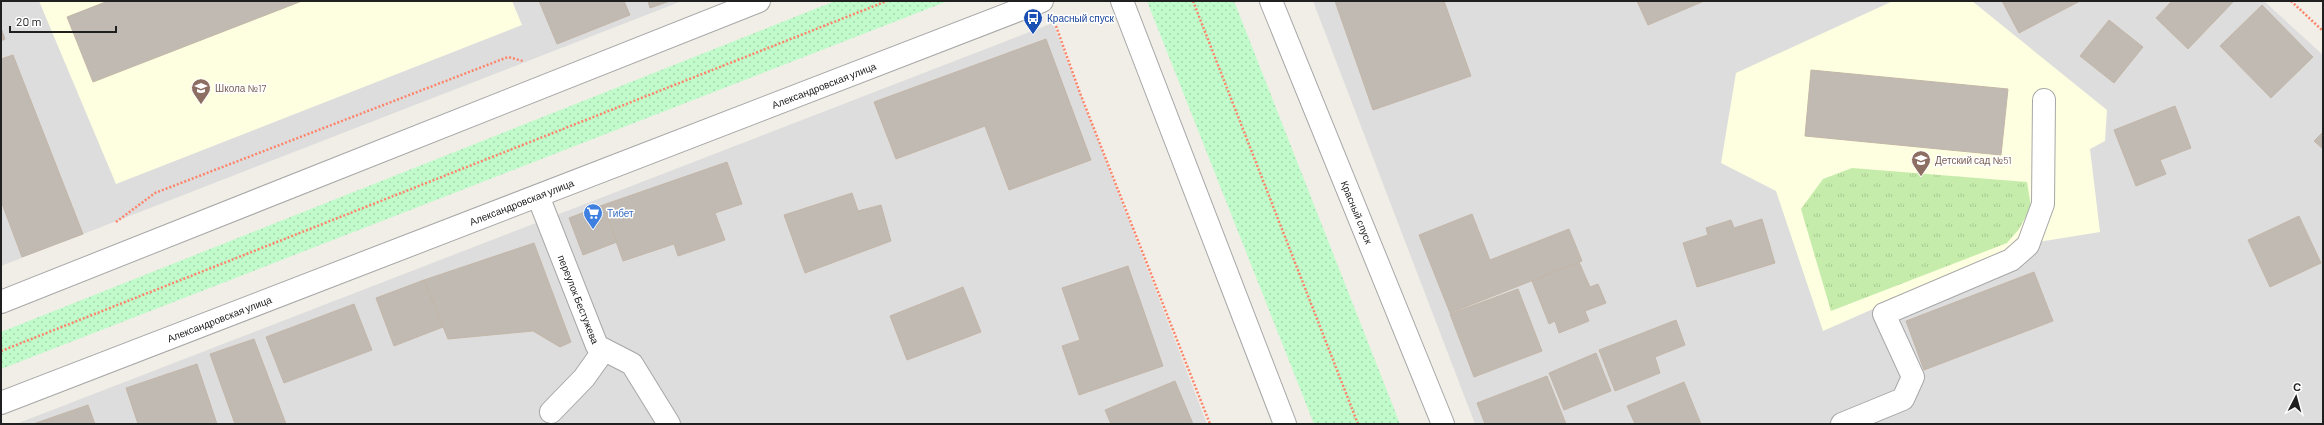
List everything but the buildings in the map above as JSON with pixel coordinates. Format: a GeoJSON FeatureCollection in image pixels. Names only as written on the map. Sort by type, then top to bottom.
{"type":"FeatureCollection","features":[{"type":"Feature","properties":{"kind":"street"},"geometry":{"type":"LineString","coordinates":[[1,302],[759,1]]}},
{"type":"Feature","properties":{"kind":"street","name":"Александровская улица"},"geometry":{"type":"LineString","coordinates":[[1,403],[1042,1]]}},
{"type":"Feature","properties":{"kind":"street"},"geometry":{"type":"LineString","coordinates":[[1122,1],[1285,424]]}},
{"type":"Feature","properties":{"kind":"street","name":"Красный спуск"},"geometry":{"type":"LineString","coordinates":[[1270,1],[1443,424]]}},
{"type":"Feature","properties":{"kind":"street"},"geometry":{"type":"LineString","coordinates":[[1842,424],[1903,399],[1913,377],[1884,314],[2011,260],[2028,245],[2043,204],[2044,100]]}},
{"type":"Feature","properties":{"kind":"street","name":"переулок Бестужева"},"geometry":{"type":"LineString","coordinates":[[538,196],[597,346],[632,364],[669,424]]}},
{"type":"Feature","properties":{"kind":"street"},"geometry":{"type":"LineString","coordinates":[[551,412],[584,378],[604,350]]}},
{"type":"Feature","properties":{"kind":"path"},"geometry":{"type":"LineString","coordinates":[[1,351],[887,1]]}},
{"type":"Feature","properties":{"kind":"path"},"geometry":{"type":"LineString","coordinates":[[1193,1],[1358,424]]}},
{"type":"Feature","properties":{"kind":"path"},"geometry":{"type":"LineString","coordinates":[[2291,1],[2323,31]]}},
{"type":"Feature","properties":{"kind":"path"},"geometry":{"type":"LineString","coordinates":[[1055,22],[1080,93],[1210,424]]}},
{"type":"Feature","properties":{"kind":"path"},"geometry":{"type":"LineString","coordinates":[[115,223],[156,193],[508,57],[526,62]]}},
{"type":"Feature","properties":{"kind":"shaded area"},"geometry":{"type":"Polygon","coordinates":[[[1,1],[682,1],[1,266],[1,1]]]}},
{"type":"Feature","properties":{"kind":"shaded area","name":"Школа №17"},"geometry":{"type":"Polygon","coordinates":[[[39,1],[512,1],[522,25],[116,184],[39,1]]]}},
{"type":"Feature","properties":{"kind":"shaded area"},"geometry":{"type":"Polygon","coordinates":[[[1313,1],[2264,1],[2323,55],[2323,424],[1475,424],[1313,1]]]}},
{"type":"Feature","properties":{"kind":"shaded area","name":"Детский сад №51"},"geometry":{"type":"Polygon","coordinates":[[[1893,1],[1972,1],[2107,110],[2105,141],[2090,149],[2100,232],[2019,245],[1823,331],[1776,191],[1721,163],[1736,73],[1893,1]]]}},
{"type":"Feature","properties":{"kind":"shaded area"},"geometry":{"type":"Polygon","coordinates":[[[1053,23],[1207,424],[16,424],[1053,23]]]}},
{"type":"Feature","properties":{"kind":"green space"},"geometry":{"type":"Polygon","coordinates":[[[835,1],[948,1],[1,369],[1,332],[835,1]]]}},
{"type":"Feature","properties":{"kind":"green space"},"geometry":{"type":"Polygon","coordinates":[[[1147,1],[1234,1],[1400,424],[1314,424],[1147,1]]]}},
{"type":"Feature","properties":{"kind":"green space"},"geometry":{"type":"Polygon","coordinates":[[[1852,168],[2027,182],[2031,207],[2019,229],[2007,243],[1831,311],[1801,209],[1823,179],[1852,168]]]}},
{"type":"Feature","properties":{"kind":"place","name":"Красный спуск"},"geometry":{"type":"Point","coordinates":[1033,35]}},
{"type":"Feature","properties":{"kind":"place","name":"Школа №17"},"geometry":{"type":"Point","coordinates":[201,105]}},
{"type":"Feature","properties":{"kind":"place","name":"Детский сад №51"},"geometry":{"type":"Point","coordinates":[1921,177]}},
{"type":"Feature","properties":{"kind":"place","name":"Тибет"},"geometry":{"type":"Point","coordinates":[593,230]}}]}
